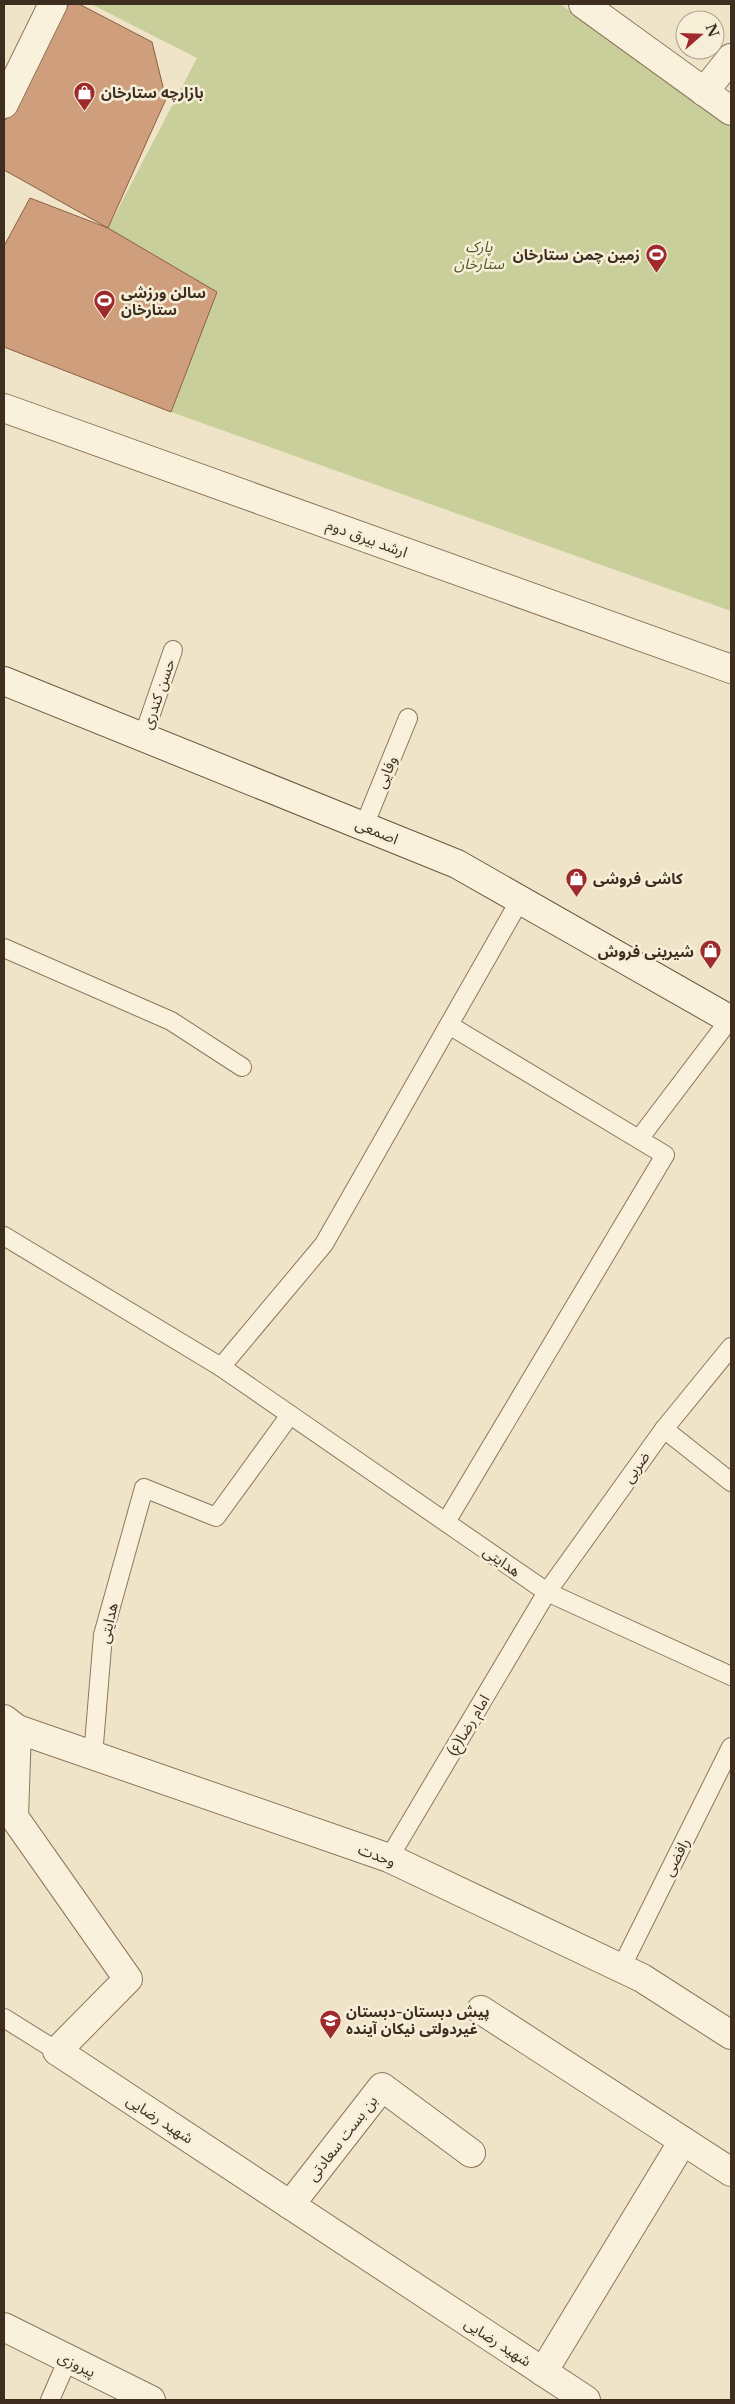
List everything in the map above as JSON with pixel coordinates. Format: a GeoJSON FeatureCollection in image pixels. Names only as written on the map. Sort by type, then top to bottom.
{"type":"FeatureCollection","features":[{"type":"Feature","properties":{"kind":"street"},"geometry":{"type":"LineString","coordinates":[[4,104],[53,4]]}},
{"type":"Feature","properties":{"kind":"street"},"geometry":{"type":"LineString","coordinates":[[583,4],[731,111]]}},
{"type":"Feature","properties":{"kind":"street"},"geometry":{"type":"LineString","coordinates":[[704,92],[731,58]]}},
{"type":"Feature","properties":{"kind":"street","name":"ارشد بیرق دوم"},"geometry":{"type":"LineString","coordinates":[[4,408],[731,669]]}},
{"type":"Feature","properties":{"kind":"street","name":"اصمعی"},"geometry":{"type":"LineString","coordinates":[[4,681],[457,864],[730,1019]]}},
{"type":"Feature","properties":{"kind":"street"},"geometry":{"type":"LineString","coordinates":[[10,1724],[14,1817],[128,1979],[56,2051]]}},
{"type":"Feature","properties":{"kind":"street","name":"وحدت"},"geometry":{"type":"LineString","coordinates":[[10,1724],[93,1756],[389,1858],[642,1978],[731,2036]]}},
{"type":"Feature","properties":{"kind":"street"},"geometry":{"type":"LineString","coordinates":[[481,2010],[731,2172]]}},
{"type":"Feature","properties":{"kind":"street","name":"شهید رضایی"},"geometry":{"type":"LineString","coordinates":[[56,2051],[586,2400]]}},
{"type":"Feature","properties":{"kind":"street","name":"بن بست سعادتی"},"geometry":{"type":"LineString","coordinates":[[290,2205],[382,2087],[471,2153]]}},
{"type":"Feature","properties":{"kind":"street"},"geometry":{"type":"LineString","coordinates":[[543,2372],[683,2141]]}},
{"type":"Feature","properties":{"kind":"street","name":"پیروزی"},"geometry":{"type":"LineString","coordinates":[[4,2327],[151,2400]]}},
{"type":"Feature","properties":{"kind":"lane","name":"حسن کندری"},"geometry":{"type":"LineString","coordinates":[[143,737],[173,650]]}},
{"type":"Feature","properties":{"kind":"lane","name":"وفایی"},"geometry":{"type":"LineString","coordinates":[[364,826],[408,718]]}},
{"type":"Feature","properties":{"kind":"lane"},"geometry":{"type":"LineString","coordinates":[[221,1367],[324,1244],[520,900]]}},
{"type":"Feature","properties":{"kind":"lane"},"geometry":{"type":"LineString","coordinates":[[4,948],[170,1021],[242,1067]]}},
{"type":"Feature","properties":{"kind":"lane"},"geometry":{"type":"LineString","coordinates":[[639,1139],[730,1019]]}},
{"type":"Feature","properties":{"kind":"lane"},"geometry":{"type":"LineString","coordinates":[[446,1522],[665,1155],[449,1026]]}},
{"type":"Feature","properties":{"kind":"lane","name":"هدایتی"},"geometry":{"type":"LineString","coordinates":[[4,1236],[221,1367],[547,1592],[731,1676]]}},
{"type":"Feature","properties":{"kind":"lane","name":"ضربی"},"geometry":{"type":"LineString","coordinates":[[547,1592],[664,1429],[731,1347]]}},
{"type":"Feature","properties":{"kind":"lane","name":"هدایتی"},"geometry":{"type":"LineString","coordinates":[[93,1756],[103,1635],[144,1488],[216,1517],[290,1415]]}},
{"type":"Feature","properties":{"kind":"lane"},"geometry":{"type":"LineString","coordinates":[[664,1429],[731,1482]]}},
{"type":"Feature","properties":{"kind":"lane","name":"امام رضا(ع)"},"geometry":{"type":"LineString","coordinates":[[389,1858],[547,1592]]}},
{"type":"Feature","properties":{"kind":"lane","name":"رافضی"},"geometry":{"type":"LineString","coordinates":[[620,1968],[731,1747]]}},
{"type":"Feature","properties":{"kind":"lane"},"geometry":{"type":"LineString","coordinates":[[4,2018],[56,2051]]}},
{"type":"Feature","properties":{"kind":"lane"},"geometry":{"type":"LineString","coordinates":[[50,2400],[68,2359]]}},
{"type":"Feature","properties":{"kind":"green space","name":"پارک ستارخان"},"geometry":{"type":"Polygon","coordinates":[[[91,4],[560,4],[731,125],[731,611],[171,412],[217,292],[108,228],[197,58],[91,4]]]}},
{"type":"Feature","properties":{"kind":"building","name":"بازارچه ستارخان"},"geometry":{"type":"Polygon","coordinates":[[[69,4],[79,4],[152,42],[166,99],[108,228],[4,170],[4,122],[69,4]]]}},
{"type":"Feature","properties":{"kind":"building","name":"سالن ورزشی ستارخان"},"geometry":{"type":"Polygon","coordinates":[[[30,198],[108,228],[217,292],[171,412],[4,347],[4,246],[30,198]]]}},
{"type":"Feature","properties":{"kind":"place","name":"بازارچه ستارخان"},"geometry":{"type":"Point","coordinates":[85,111]}},
{"type":"Feature","properties":{"kind":"place","name":"زمین چمن ستارخان"},"geometry":{"type":"Point","coordinates":[656,273]}},
{"type":"Feature","properties":{"kind":"place","name":"سالن ورزشی ستارخان"},"geometry":{"type":"Point","coordinates":[105,320]}},
{"type":"Feature","properties":{"kind":"place","name":"کاشی فروشی"},"geometry":{"type":"Point","coordinates":[577,897]}},
{"type":"Feature","properties":{"kind":"place","name":"شیرینی فروش"},"geometry":{"type":"Point","coordinates":[710,970]}},
{"type":"Feature","properties":{"kind":"place","name":"پیش دبستان-دبستان غیردولتی نیکان آینده"},"geometry":{"type":"Point","coordinates":[330,2039]}}]}
